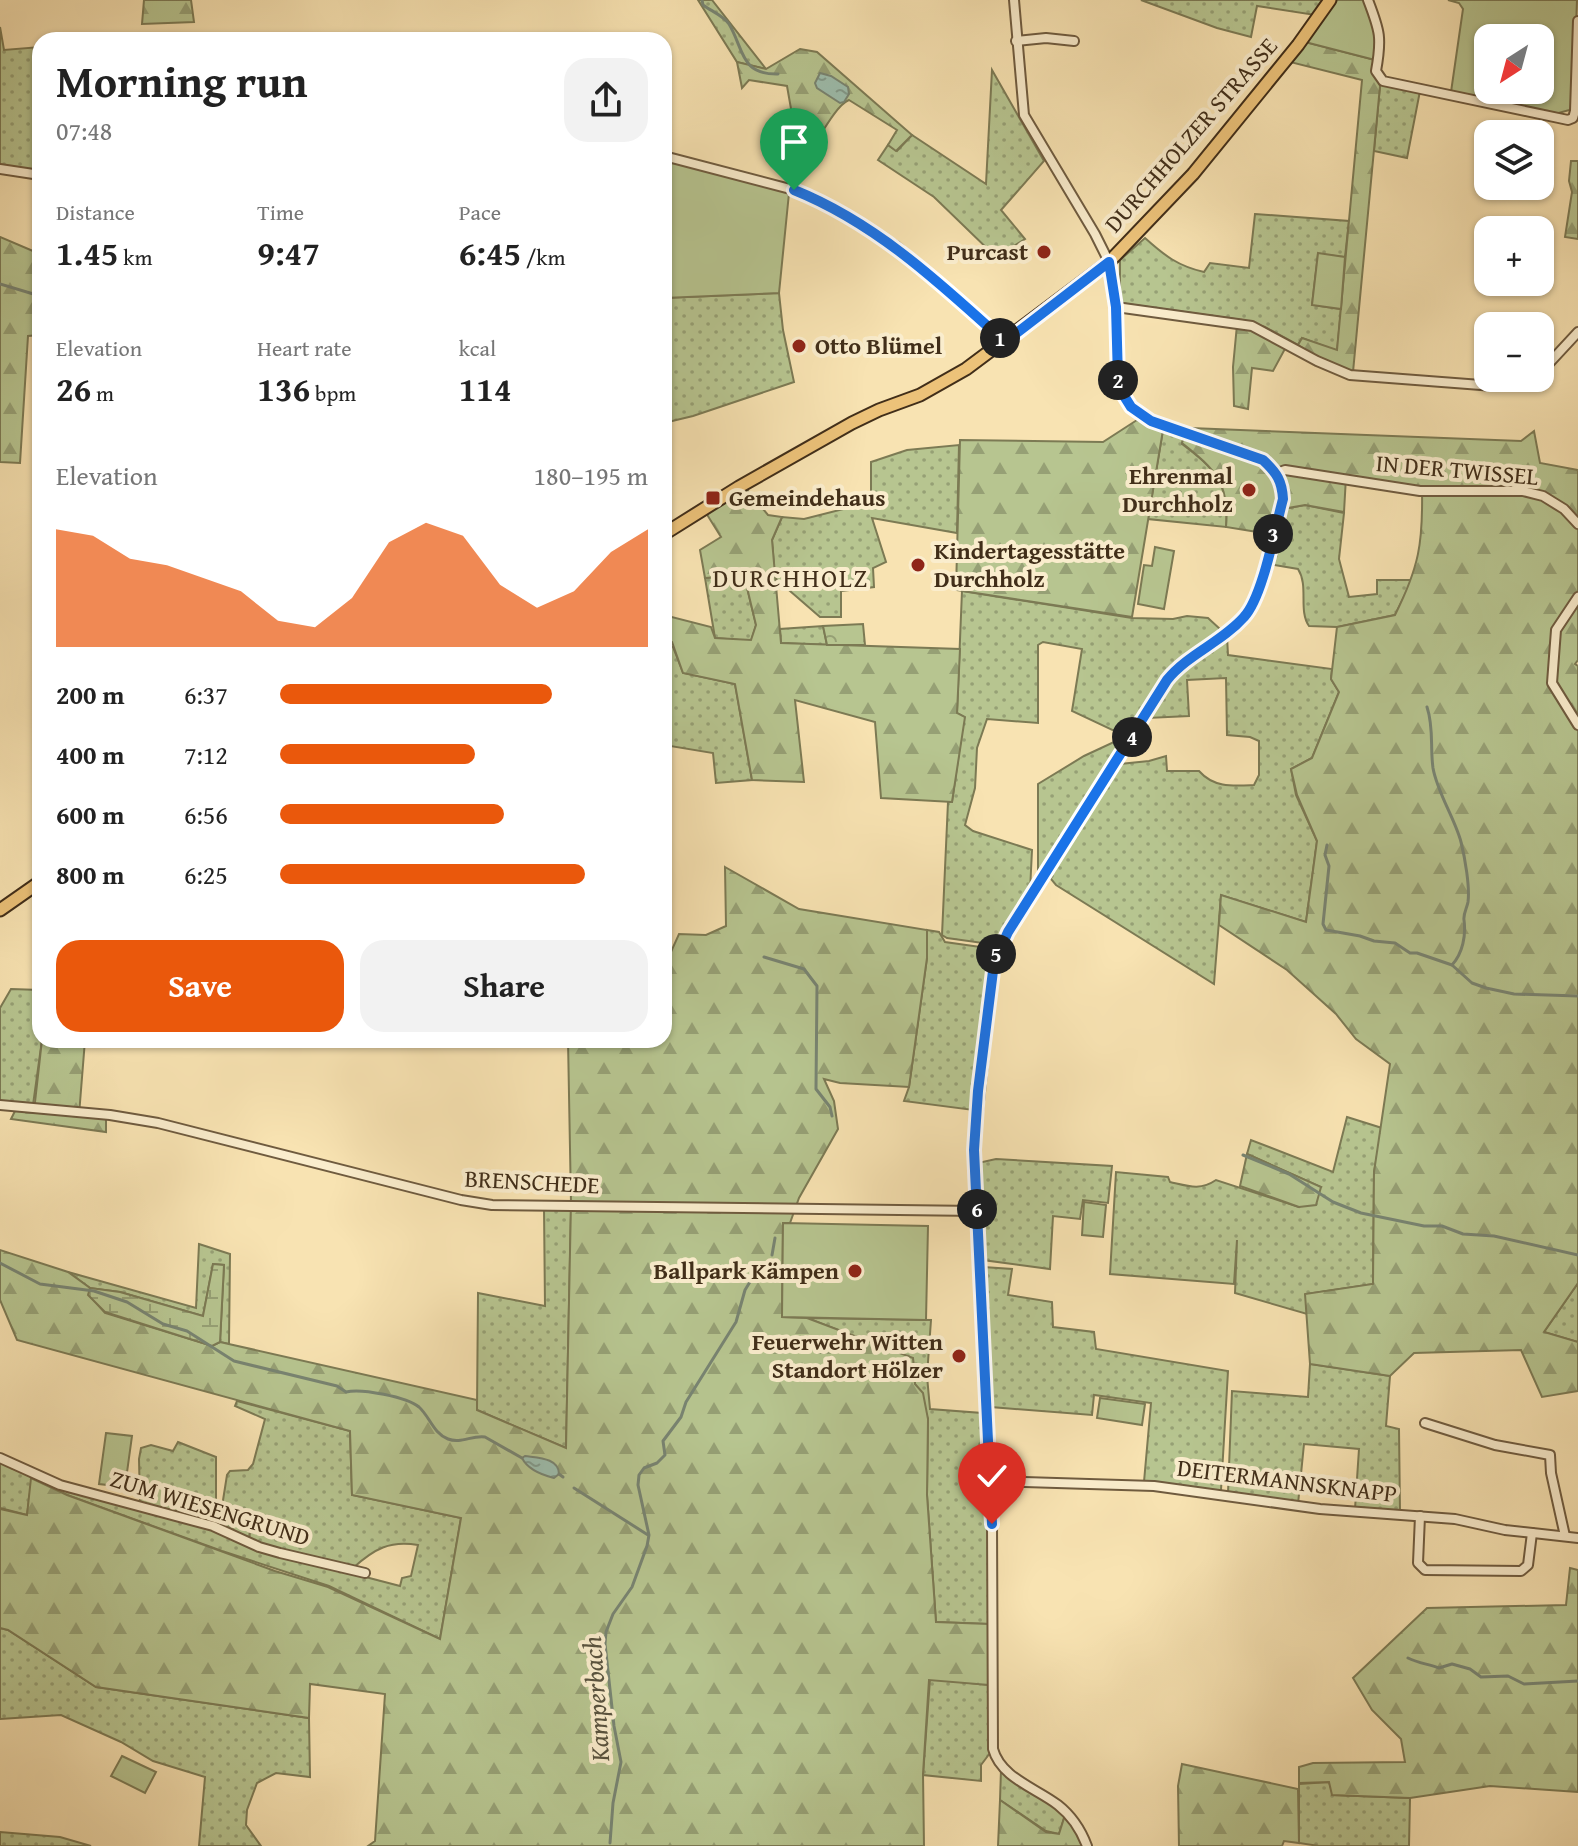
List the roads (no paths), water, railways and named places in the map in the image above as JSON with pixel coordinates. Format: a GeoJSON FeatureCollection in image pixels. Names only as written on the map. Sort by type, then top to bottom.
{"type":"FeatureCollection","features":[{"type":"Feature","properties":{"kind":"main road","name":"DURCHHOLZER STRASSE"},"geometry":{"type":"LineString","coordinates":[[672,529],[852,423],[937,386],[1005,342],[1109,262],[1174,197],[1288,57],[1330,0]]}},
{"type":"Feature","properties":{"kind":"main road"},"geometry":{"type":"LineString","coordinates":[[0,910],[32,888]]}},
{"type":"Feature","properties":{"kind":"street"},"geometry":{"type":"LineString","coordinates":[[1014,0],[1024,115],[1109,262],[1116,307],[1121,391],[1141,416],[1169,429],[1263,460],[1277,473],[1283,499],[1250,610],[1167,680],[996,955],[990,991],[975,1134],[991,1481],[994,1754],[1005,1770],[1069,1815],[1087,1846]]}},
{"type":"Feature","properties":{"kind":"street"},"geometry":{"type":"LineString","coordinates":[[1368,0],[1381,39],[1376,71],[1383,81],[1568,120],[1573,118],[1575,111],[1578,21]]}},
{"type":"Feature","properties":{"kind":"street"},"geometry":{"type":"LineString","coordinates":[[1016,41],[1046,38],[1074,41]]}},
{"type":"Feature","properties":{"kind":"street"},"geometry":{"type":"LineString","coordinates":[[672,158],[794,190],[818,200],[897,247],[1005,342]]}},
{"type":"Feature","properties":{"kind":"street"},"geometry":{"type":"LineString","coordinates":[[0,169],[32,174]]}},
{"type":"Feature","properties":{"kind":"street"},"geometry":{"type":"LineString","coordinates":[[1116,307],[1252,326],[1336,370],[1365,378],[1474,386]]}},
{"type":"Feature","properties":{"kind":"street"},"geometry":{"type":"LineString","coordinates":[[1554,358],[1578,332]]}},
{"type":"Feature","properties":{"kind":"street","name":"IN DER TWISSEL"},"geometry":{"type":"LineString","coordinates":[[1277,473],[1285,470],[1420,491],[1523,491],[1543,496],[1564,509],[1578,524]]}},
{"type":"Feature","properties":{"kind":"street"},"geometry":{"type":"LineString","coordinates":[[1578,597],[1556,630],[1552,683],[1578,725]]}},
{"type":"Feature","properties":{"kind":"street","name":"BRENSCHEDE"},"geometry":{"type":"LineString","coordinates":[[0,1105],[110,1115],[158,1123],[461,1200],[492,1205],[977,1211]]}},
{"type":"Feature","properties":{"kind":"street"},"geometry":{"type":"LineString","coordinates":[[1425,1423],[1495,1445],[1550,1455],[1565,1536]]}},
{"type":"Feature","properties":{"kind":"street","name":"ZUM WIESENGRUND"},"geometry":{"type":"LineString","coordinates":[[0,1458],[60,1485],[213,1526],[259,1547],[365,1573]]}},
{"type":"Feature","properties":{"kind":"street","name":"DEITERMANNSKNAPP"},"geometry":{"type":"LineString","coordinates":[[991,1481],[1154,1486],[1320,1509],[1455,1519],[1578,1538]]}},
{"type":"Feature","properties":{"kind":"street"},"geometry":{"type":"LineString","coordinates":[[1420,1516],[1418,1563],[1425,1570],[1521,1571],[1528,1565],[1532,1533]]}},
{"type":"Feature","properties":{"kind":"water"},"geometry":{"type":"Polygon","coordinates":[[[820,73],[848,87],[849,94],[844,102],[840,103],[817,88],[815,83],[820,73]]]}},
{"type":"Feature","properties":{"kind":"water"},"geometry":{"type":"Polygon","coordinates":[[[522,1458],[552,1462],[559,1474],[554,1478],[536,1471],[522,1458]]]}},
{"type":"Feature","properties":{"kind":"waterway"},"geometry":{"type":"LineString","coordinates":[[702,0],[703,5],[729,24],[750,65],[756,70],[778,74]]}},
{"type":"Feature","properties":{"kind":"waterway"},"geometry":{"type":"LineString","coordinates":[[0,284],[32,294]]}},
{"type":"Feature","properties":{"kind":"waterway"},"geometry":{"type":"LineString","coordinates":[[1427,707],[1435,777],[1458,833],[1468,881],[1463,944],[1452,965]]}},
{"type":"Feature","properties":{"kind":"waterway"},"geometry":{"type":"LineString","coordinates":[[1327,845],[1325,855],[1329,866],[1323,924],[1326,930],[1395,943],[1410,953],[1452,965],[1472,983],[1486,988],[1514,994],[1578,996]]}},
{"type":"Feature","properties":{"kind":"waterway","name":"Kamperbach"},"geometry":{"type":"LineString","coordinates":[[764,957],[804,969],[817,986],[816,1089],[830,1107],[832,1116]]}},
{"type":"Feature","properties":{"kind":"waterway"},"geometry":{"type":"LineString","coordinates":[[1243,1155],[1289,1174],[1333,1202],[1361,1213],[1424,1226],[1442,1226],[1463,1234],[1494,1236],[1578,1255]]}},
{"type":"Feature","properties":{"kind":"waterway","name":"Kamperbach"},"geometry":{"type":"LineString","coordinates":[[772,1255],[775,1238]]}},
{"type":"Feature","properties":{"kind":"waterway"},"geometry":{"type":"LineString","coordinates":[[0,1263],[40,1284],[94,1291],[127,1302],[163,1324],[187,1331],[234,1361],[337,1386],[346,1392],[373,1392],[405,1400],[419,1407],[439,1433],[448,1439],[457,1441],[485,1437],[522,1458]]}},
{"type":"Feature","properties":{"kind":"waterway","name":"Kamperbach"},"geometry":{"type":"LineString","coordinates":[[610,1843],[613,1803],[621,1762],[605,1644],[613,1614],[632,1587],[647,1546],[649,1535],[638,1485],[639,1475],[644,1468],[657,1463],[665,1455],[663,1441],[681,1417],[686,1402],[736,1322],[745,1290],[761,1264]]}},
{"type":"Feature","properties":{"kind":"waterway"},"geometry":{"type":"LineString","coordinates":[[559,1474],[563,1477]]}},
{"type":"Feature","properties":{"kind":"waterway"},"geometry":{"type":"LineString","coordinates":[[574,1488],[648,1535]]}},
{"type":"Feature","properties":{"kind":"waterway"},"geometry":{"type":"LineString","coordinates":[[1408,1658],[1439,1668],[1452,1664],[1470,1669],[1481,1677],[1508,1676],[1524,1684],[1578,1681]]}},
{"type":"Feature","properties":{"kind":"place","name":"Purcast"},"geometry":{"type":"Point","coordinates":[1044,252]}},
{"type":"Feature","properties":{"kind":"place","name":"Otto Blümel"},"geometry":{"type":"Point","coordinates":[799,346]}},
{"type":"Feature","properties":{"kind":"place","name":"Ehrenmal Durchholz"},"geometry":{"type":"Point","coordinates":[1249,490]}},
{"type":"Feature","properties":{"kind":"place","name":"Gemeindehaus"},"geometry":{"type":"Point","coordinates":[713,498]}},
{"type":"Feature","properties":{"kind":"place","name":"Kindertagesstätte Durchholz"},"geometry":{"type":"Point","coordinates":[918,565]}},
{"type":"Feature","properties":{"kind":"place","name":"Ballpark Kämpen"},"geometry":{"type":"Point","coordinates":[855,1271]}},
{"type":"Feature","properties":{"kind":"place","name":"Feuerwehr Witten Standort Hölzer"},"geometry":{"type":"Point","coordinates":[959,1356]}},
{"type":"Feature","properties":{"kind":"district","name":"DURCHHOLZ"},"geometry":{"type":"Point","coordinates":[791,578]}}]}
